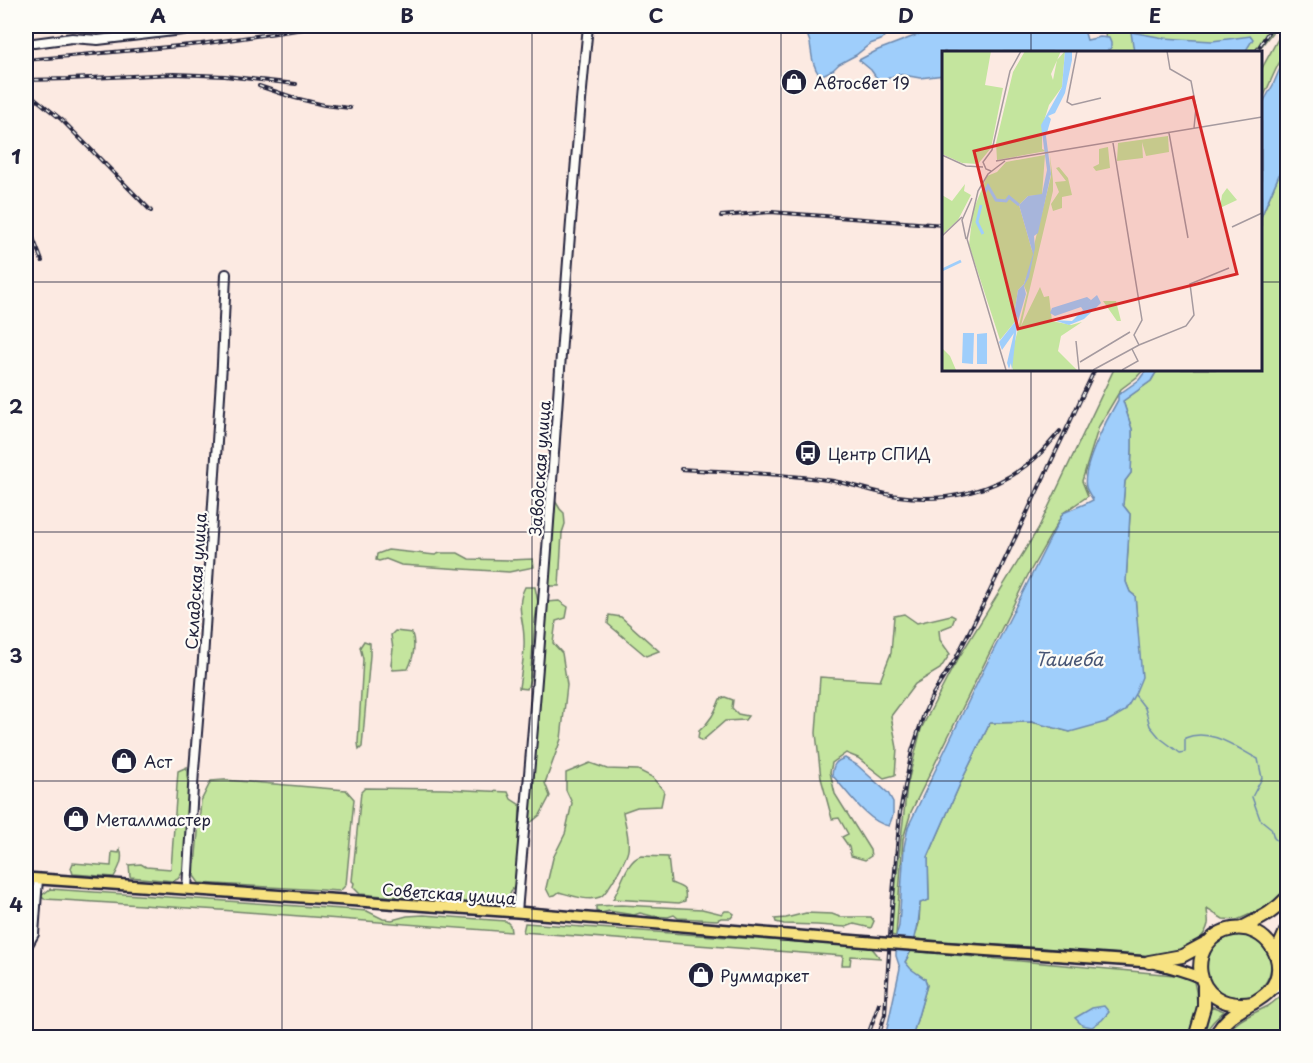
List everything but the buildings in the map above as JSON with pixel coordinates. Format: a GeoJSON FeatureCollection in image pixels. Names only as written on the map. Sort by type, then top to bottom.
{"type":"FeatureCollection","features":[{"type":"Feature","properties":{"kind":"highway"},"geometry":{"type":"LineString","coordinates":[[1149,962],[1182,956],[1209,942],[1222,932],[1242,928],[1264,917],[1287,897]]}},
{"type":"Feature","properties":{"kind":"highway"},"geometry":{"type":"LineString","coordinates":[[1214,1038],[1229,1019],[1268,993],[1274,985],[1287,927]]}},
{"type":"Feature","properties":{"kind":"highway"},"geometry":{"type":"LineString","coordinates":[[1242,928],[1262,936],[1280,958]]}},
{"type":"Feature","properties":{"kind":"highway"},"geometry":{"type":"LineString","coordinates":[[1195,1038],[1204,1007],[1201,957],[1209,942]]}},
{"type":"Feature","properties":{"kind":"highway"},"geometry":{"type":"LineString","coordinates":[[1202,982],[1209,993],[1224,1002],[1242,1005],[1253,1003]]}},
{"type":"Feature","properties":{"kind":"main road","name":"Советская улица"},"geometry":{"type":"LineString","coordinates":[[26,879],[517,912],[870,942],[1149,962],[1172,967],[1202,982]]}},
{"type":"Feature","properties":{"kind":"street"},"geometry":{"type":"LineString","coordinates":[[34,43],[72,38],[98,40],[207,26]]}},
{"type":"Feature","properties":{"kind":"street","name":"Заводская улица"},"geometry":{"type":"LineString","coordinates":[[517,912],[542,626],[588,26]]}},
{"type":"Feature","properties":{"kind":"street","name":"Складская улица"},"geometry":{"type":"LineString","coordinates":[[187,889],[221,382],[226,274]]}},
{"type":"Feature","properties":{"kind":"street"},"geometry":{"type":"LineString","coordinates":[[26,948],[34,934],[38,879]]}},
{"type":"Feature","properties":{"kind":"street"},"geometry":{"type":"LineString","coordinates":[[1268,993],[1287,982]]}},
{"type":"Feature","properties":{"kind":"green space"},"geometry":{"type":"Polygon","coordinates":[[[1105,26],[1277,26],[1258,51],[1106,51],[1105,26]]]}},
{"type":"Feature","properties":{"kind":"green space"},"geometry":{"type":"Polygon","coordinates":[[[1287,26],[1287,52],[1280,61],[1262,99],[1262,68],[1287,26]]]}},
{"type":"Feature","properties":{"kind":"green space"},"geometry":{"type":"Polygon","coordinates":[[[1287,156],[1287,889],[1274,904],[1237,920],[1223,919],[1207,909],[1208,924],[1199,940],[1184,949],[1147,956],[914,939],[919,923],[920,903],[929,900],[928,857],[990,723],[1032,722],[1070,732],[1138,636],[1135,596],[1130,592],[1126,582],[1130,514],[1123,505],[1125,481],[1131,473],[1132,429],[1123,401],[1151,381],[1157,370],[1262,370],[1262,215],[1287,156]]]}},
{"type":"Feature","properties":{"kind":"green space"},"geometry":{"type":"Polygon","coordinates":[[[1114,370],[1143,370],[1121,389],[1099,426],[1082,481],[1088,496],[1063,513],[1028,575],[911,812],[903,839],[896,936],[890,935],[907,786],[921,729],[953,667],[1038,529],[1114,370]]]}},
{"type":"Feature","properties":{"kind":"green space"},"geometry":{"type":"Polygon","coordinates":[[[554,499],[564,513],[565,524],[562,533],[559,586],[549,586],[551,511],[554,499]]]}},
{"type":"Feature","properties":{"kind":"green space"},"geometry":{"type":"Polygon","coordinates":[[[388,550],[435,555],[458,553],[469,559],[533,559],[534,567],[509,572],[401,565],[386,559],[376,560],[377,554],[388,550]]]}},
{"type":"Feature","properties":{"kind":"green space"},"geometry":{"type":"Polygon","coordinates":[[[525,587],[535,587],[538,602],[527,689],[519,688],[524,645],[521,601],[525,587]]]}},
{"type":"Feature","properties":{"kind":"green space"},"geometry":{"type":"Polygon","coordinates":[[[559,601],[568,607],[566,618],[556,621],[553,643],[562,653],[567,685],[561,739],[545,783],[550,796],[540,815],[529,824],[547,602],[559,601]]]}},
{"type":"Feature","properties":{"kind":"green space"},"geometry":{"type":"Polygon","coordinates":[[[904,614],[917,623],[951,615],[955,617],[952,625],[939,630],[940,640],[950,654],[940,669],[915,684],[891,716],[897,748],[895,775],[884,778],[858,758],[846,753],[832,763],[830,772],[835,794],[870,850],[871,856],[865,860],[851,856],[849,847],[842,837],[848,834],[839,818],[832,819],[821,778],[816,733],[820,677],[880,681],[891,653],[894,616],[904,614]]]}},
{"type":"Feature","properties":{"kind":"green space"},"geometry":{"type":"Polygon","coordinates":[[[609,615],[621,617],[659,651],[646,656],[608,624],[609,615]]]}},
{"type":"Feature","properties":{"kind":"green space"},"geometry":{"type":"Polygon","coordinates":[[[395,631],[412,633],[414,651],[408,669],[393,670],[391,635],[395,631]]]}},
{"type":"Feature","properties":{"kind":"green space"},"geometry":{"type":"Polygon","coordinates":[[[364,641],[370,643],[370,655],[362,747],[359,750],[363,659],[360,647],[364,641]]]}},
{"type":"Feature","properties":{"kind":"green space"},"geometry":{"type":"Polygon","coordinates":[[[725,697],[733,700],[732,708],[738,714],[748,716],[745,720],[725,721],[702,741],[698,738],[699,731],[712,716],[720,699],[725,697]]]}},
{"type":"Feature","properties":{"kind":"green space"},"geometry":{"type":"Polygon","coordinates":[[[590,763],[607,769],[638,770],[652,777],[664,791],[661,806],[637,807],[623,812],[628,836],[628,850],[616,875],[600,897],[579,898],[559,892],[550,896],[546,888],[553,858],[565,834],[572,803],[566,790],[566,773],[590,763]]]}},
{"type":"Feature","properties":{"kind":"green space"},"geometry":{"type":"Polygon","coordinates":[[[187,767],[190,787],[184,870],[178,879],[173,881],[130,877],[129,865],[141,864],[146,867],[171,869],[178,771],[187,767]]]}},
{"type":"Feature","properties":{"kind":"green space"},"geometry":{"type":"Polygon","coordinates":[[[225,780],[346,790],[354,799],[346,885],[340,891],[199,883],[194,876],[201,801],[211,781],[225,780]]]}},
{"type":"Feature","properties":{"kind":"green space"},"geometry":{"type":"Polygon","coordinates":[[[365,788],[508,792],[511,799],[520,805],[518,866],[515,884],[508,898],[490,905],[360,894],[353,887],[352,881],[361,792],[365,788]]]}},
{"type":"Feature","properties":{"kind":"green space"},"geometry":{"type":"Polygon","coordinates":[[[120,849],[121,860],[114,877],[73,874],[71,868],[73,863],[111,866],[112,852],[119,853],[120,849]]]}},
{"type":"Feature","properties":{"kind":"green space"},"geometry":{"type":"Polygon","coordinates":[[[641,856],[668,857],[671,883],[683,889],[685,901],[679,903],[613,899],[631,863],[641,856]]]}},
{"type":"Feature","properties":{"kind":"green space"},"geometry":{"type":"Polygon","coordinates":[[[50,889],[367,911],[383,919],[392,920],[424,915],[506,921],[510,925],[511,932],[44,899],[41,896],[50,889]]]}},
{"type":"Feature","properties":{"kind":"green space"},"geometry":{"type":"Polygon","coordinates":[[[596,906],[702,909],[722,914],[730,911],[734,914],[731,918],[717,920],[596,911],[596,906]]]}},
{"type":"Feature","properties":{"kind":"green space"},"geometry":{"type":"Polygon","coordinates":[[[806,913],[832,914],[840,917],[871,917],[874,921],[871,928],[854,924],[846,927],[784,924],[776,922],[775,919],[806,913]]]}},
{"type":"Feature","properties":{"kind":"green space"},"geometry":{"type":"Polygon","coordinates":[[[525,923],[871,947],[880,958],[851,956],[850,965],[842,965],[843,956],[523,932],[525,923]]]}},
{"type":"Feature","properties":{"kind":"green space"},"geometry":{"type":"Polygon","coordinates":[[[1239,932],[1256,938],[1267,950],[1271,963],[1269,976],[1262,987],[1252,995],[1240,999],[1227,996],[1214,987],[1209,981],[1206,970],[1207,959],[1215,941],[1239,932]]]}},
{"type":"Feature","properties":{"kind":"green space"},"geometry":{"type":"Polygon","coordinates":[[[911,951],[1185,976],[1194,982],[1197,997],[1195,1016],[1189,1037],[912,1037],[927,985],[925,979],[910,969],[905,962],[911,951]]]}},
{"type":"Feature","properties":{"kind":"green space"},"geometry":{"type":"Polygon","coordinates":[[[1287,990],[1287,1037],[1224,1037],[1239,1021],[1271,1004],[1287,990]]]}},
{"type":"Feature","properties":{"kind":"green space"},"geometry":{"type":"Polygon","coordinates":[[[1211,1006],[1224,1011],[1205,1032],[1211,1006]]]}},
{"type":"Feature","properties":{"kind":"water"},"geometry":{"type":"Polygon","coordinates":[[[812,26],[921,26],[924,28],[910,33],[907,31],[898,34],[887,33],[881,40],[870,44],[833,70],[820,76],[814,64],[807,33],[807,29],[812,26]]]}},
{"type":"Feature","properties":{"kind":"water"},"geometry":{"type":"Polygon","coordinates":[[[937,26],[1083,26],[1087,40],[1100,37],[1109,38],[1111,48],[1106,51],[942,51],[942,75],[920,78],[898,74],[882,81],[878,80],[871,70],[859,60],[937,26]]]}},
{"type":"Feature","properties":{"kind":"water"},"geometry":{"type":"Polygon","coordinates":[[[1131,32],[1164,38],[1212,41],[1251,36],[1253,39],[1246,51],[1134,51],[1131,32]]]}},
{"type":"Feature","properties":{"kind":"water"},"geometry":{"type":"Polygon","coordinates":[[[1287,56],[1287,156],[1262,215],[1262,104],[1287,56]]]}},
{"type":"Feature","properties":{"kind":"water","name":"Ташеба"},"geometry":{"type":"Polygon","coordinates":[[[1146,370],[1157,370],[1151,381],[1123,401],[1132,429],[1131,473],[1125,481],[1123,505],[1130,514],[1126,582],[1130,592],[1135,596],[1142,677],[1125,711],[1106,722],[1070,732],[1032,722],[990,723],[928,857],[929,900],[920,903],[916,933],[905,962],[925,979],[927,985],[912,1037],[885,1038],[900,968],[896,956],[896,936],[899,926],[904,847],[908,827],[1063,513],[1093,500],[1086,487],[1087,468],[1091,456],[1118,400],[1118,395],[1139,380],[1146,370]]]}},
{"type":"Feature","properties":{"kind":"water"},"geometry":{"type":"Polygon","coordinates":[[[845,758],[857,765],[888,793],[893,802],[893,815],[889,826],[881,824],[865,812],[832,775],[835,764],[845,758]]]}},
{"type":"Feature","properties":{"kind":"water"},"geometry":{"type":"Polygon","coordinates":[[[1104,1006],[1109,1012],[1092,1027],[1082,1025],[1075,1018],[1092,1008],[1104,1006]]]}},
{"type":"Feature","properties":{"kind":"waterway"},"geometry":{"type":"LineString","coordinates":[[1135,695],[1145,708],[1150,726],[1160,738],[1180,753],[1185,752],[1185,738],[1204,735],[1223,740],[1258,759],[1262,778],[1252,797],[1260,819],[1271,828],[1274,838],[1282,845],[1288,839]]}},
{"type":"Feature","properties":{"kind":"railway"},"geometry":{"type":"LineString","coordinates":[[26,60],[201,44],[324,26]]}},
{"type":"Feature","properties":{"kind":"railway"},"geometry":{"type":"LineString","coordinates":[[1257,51],[1272,26]]}},
{"type":"Feature","properties":{"kind":"railway"},"geometry":{"type":"LineString","coordinates":[[26,80],[174,74],[225,76],[296,84]]}},
{"type":"Feature","properties":{"kind":"railway"},"geometry":{"type":"LineString","coordinates":[[259,86],[295,98],[350,108]]}},
{"type":"Feature","properties":{"kind":"railway"},"geometry":{"type":"LineString","coordinates":[[26,91],[62,120],[151,211]]}},
{"type":"Feature","properties":{"kind":"railway"},"geometry":{"type":"LineString","coordinates":[[721,216],[771,212],[942,225]]}},
{"type":"Feature","properties":{"kind":"railway"},"geometry":{"type":"LineString","coordinates":[[26,220],[42,261]]}},
{"type":"Feature","properties":{"kind":"railway"},"geometry":{"type":"LineString","coordinates":[[878,1038],[885,1014],[900,812],[912,751],[933,694],[956,658],[989,593],[1095,370]]}},
{"type":"Feature","properties":{"kind":"railway"},"geometry":{"type":"LineString","coordinates":[[681,469],[772,474],[836,481],[889,495],[933,498],[967,493],[999,482],[1037,457],[1060,431]]}},
{"type":"Feature","properties":{"kind":"railway"},"geometry":{"type":"LineString","coordinates":[[867,1038],[879,1004]]}},
{"type":"Feature","properties":{"kind":"place","name":"Автосвет 19"},"geometry":{"type":"Point","coordinates":[794,82]}},
{"type":"Feature","properties":{"kind":"place","name":"Центр СПИД"},"geometry":{"type":"Point","coordinates":[808,453]}},
{"type":"Feature","properties":{"kind":"place","name":"Аст"},"geometry":{"type":"Point","coordinates":[124,761]}},
{"type":"Feature","properties":{"kind":"place","name":"Металлмастер"},"geometry":{"type":"Point","coordinates":[76,819]}},
{"type":"Feature","properties":{"kind":"place","name":"Руммаркет"},"geometry":{"type":"Point","coordinates":[701,975]}}]}
